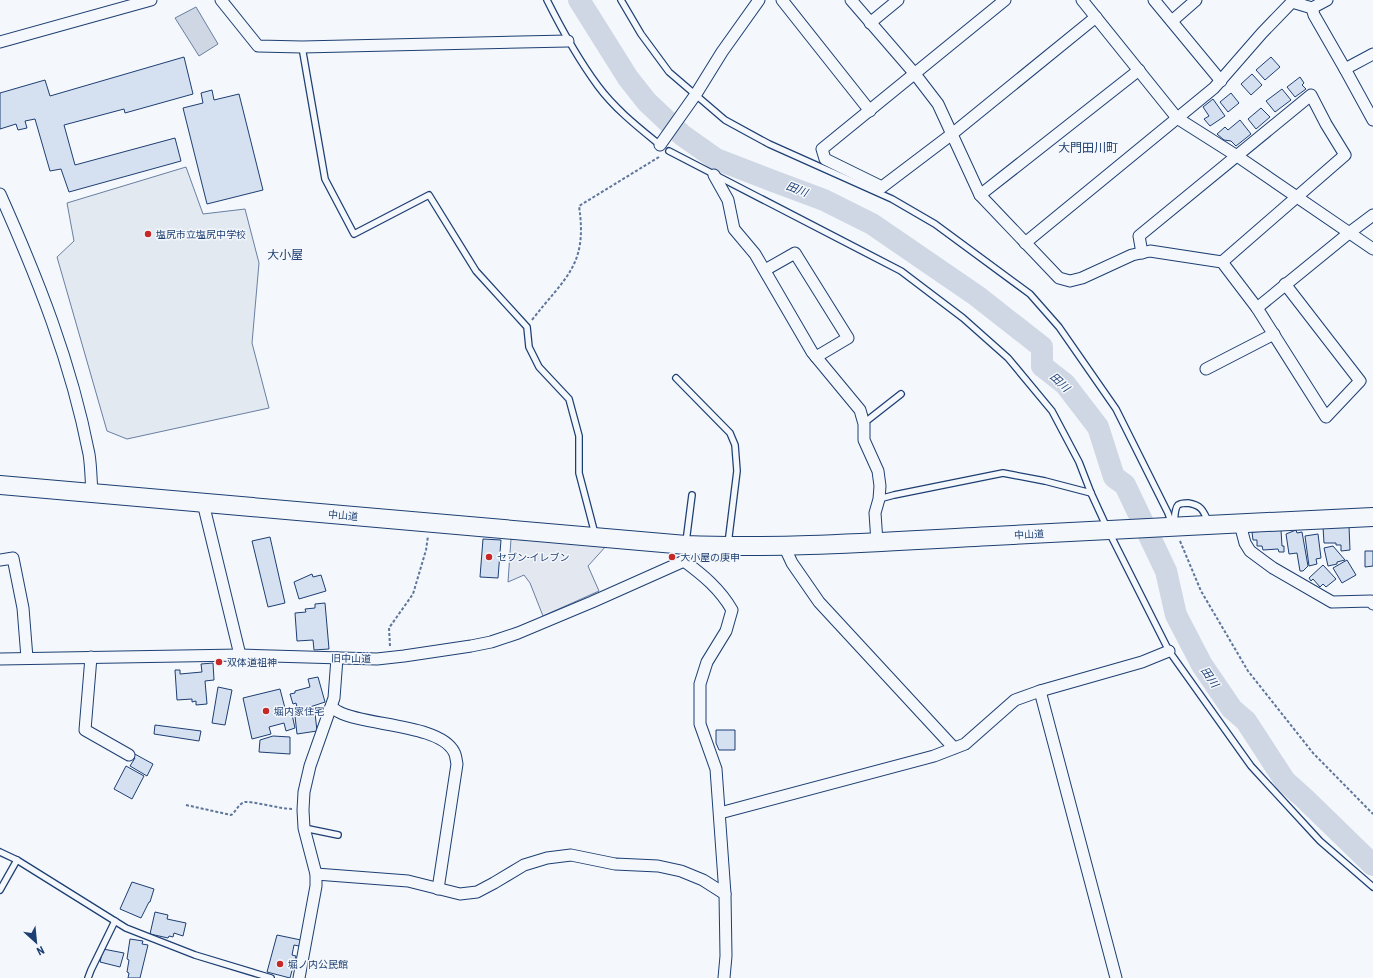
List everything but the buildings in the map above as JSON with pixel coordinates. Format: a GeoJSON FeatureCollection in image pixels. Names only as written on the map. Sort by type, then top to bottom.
{"type":"FeatureCollection","features":[{"type":"Feature","properties":{"kind":"highway","name":"中山道"},"geometry":{"type":"LineString","coordinates":[[0,485],[596,537],[685,553],[727,546],[784,546],[877,542],[1373,517]]}},
{"type":"Feature","properties":{"kind":"street"},"geometry":{"type":"LineString","coordinates":[[0,42],[151,0]]}},
{"type":"Feature","properties":{"kind":"street"},"geometry":{"type":"LineString","coordinates":[[221,0],[258,46],[302,47],[568,41]]}},
{"type":"Feature","properties":{"kind":"street"},"geometry":{"type":"LineString","coordinates":[[664,146],[722,52],[759,0]]}},
{"type":"Feature","properties":{"kind":"street"},"geometry":{"type":"LineString","coordinates":[[782,0],[870,111]]}},
{"type":"Feature","properties":{"kind":"street"},"geometry":{"type":"LineString","coordinates":[[851,0],[915,74],[938,104],[980,195],[1059,278],[1070,281],[1082,278],[1132,255],[1150,251],[1222,262],[1257,308],[1326,417],[1360,381],[1286,284]]}},
{"type":"Feature","properties":{"kind":"street"},"geometry":{"type":"LineString","coordinates":[[870,23],[898,0]]}},
{"type":"Feature","properties":{"kind":"street"},"geometry":{"type":"LineString","coordinates":[[1005,0],[822,149],[825,159],[882,187],[952,134],[1096,17]]}},
{"type":"Feature","properties":{"kind":"street"},"geometry":{"type":"LineString","coordinates":[[1082,0],[1177,118],[1237,156],[1373,249]]}},
{"type":"Feature","properties":{"kind":"street"},"geometry":{"type":"LineString","coordinates":[[1154,0],[1221,81]]}},
{"type":"Feature","properties":{"kind":"street"},"geometry":{"type":"LineString","coordinates":[[1172,21],[1196,0]]}},
{"type":"Feature","properties":{"kind":"street"},"geometry":{"type":"LineString","coordinates":[[1025,243],[1214,88],[1292,1],[1312,8],[1327,0]]}},
{"type":"Feature","properties":{"kind":"street"},"geometry":{"type":"LineString","coordinates":[[1312,8],[1314,15],[1346,69],[1373,120]]}},
{"type":"Feature","properties":{"kind":"street"},"geometry":{"type":"LineString","coordinates":[[1346,69],[1373,54]]}},
{"type":"Feature","properties":{"kind":"street"},"geometry":{"type":"LineString","coordinates":[[980,195],[1139,70]]}},
{"type":"Feature","properties":{"kind":"street"},"geometry":{"type":"LineString","coordinates":[[1142,253],[1139,236],[1311,94],[1326,124],[1345,155],[1222,262]]}},
{"type":"Feature","properties":{"kind":"street"},"geometry":{"type":"LineString","coordinates":[[714,175],[728,200],[734,230],[755,254],[816,357],[860,410],[864,424],[864,440],[878,471],[880,486],[880,499],[875,513],[877,542]]}},
{"type":"Feature","properties":{"kind":"street"},"geometry":{"type":"LineString","coordinates":[[0,194],[30,262],[58,338],[73,389],[89,455],[92,493]]}},
{"type":"Feature","properties":{"kind":"street"},"geometry":{"type":"LineString","coordinates":[[1257,308],[1349,233],[1373,216]]}},
{"type":"Feature","properties":{"kind":"street"},"geometry":{"type":"LineString","coordinates":[[765,270],[795,253],[848,338],[816,357]]}},
{"type":"Feature","properties":{"kind":"street"},"geometry":{"type":"LineString","coordinates":[[1206,369],[1274,334]]}},
{"type":"Feature","properties":{"kind":"street"},"geometry":{"type":"LineString","coordinates":[[203,503],[240,655]]}},
{"type":"Feature","properties":{"kind":"street"},"geometry":{"type":"LineString","coordinates":[[1240,524],[1245,543],[1250,551],[1273,568],[1332,602],[1371,602],[1373,604]]}},
{"type":"Feature","properties":{"kind":"street"},"geometry":{"type":"LineString","coordinates":[[784,546],[792,563],[819,602],[954,748]]}},
{"type":"Feature","properties":{"kind":"street"},"geometry":{"type":"LineString","coordinates":[[685,553],[698,571],[727,600],[732,610],[726,631],[707,662],[700,684],[700,724],[716,769],[720,813],[725,894],[726,956],[724,978]]}},
{"type":"Feature","properties":{"kind":"street","name":"旧中山道"},"geometry":{"type":"LineString","coordinates":[[0,659],[240,655],[377,659],[471,646],[491,642],[553,619],[685,553]]}},
{"type":"Feature","properties":{"kind":"street"},"geometry":{"type":"LineString","coordinates":[[0,560],[13,558],[23,608],[27,658]]}},
{"type":"Feature","properties":{"kind":"street"},"geometry":{"type":"LineString","coordinates":[[720,813],[934,756],[965,744],[1016,700],[1040,691],[1142,662],[1170,651]]}},
{"type":"Feature","properties":{"kind":"street"},"geometry":{"type":"LineString","coordinates":[[91,657],[85,730],[129,755]]}},
{"type":"Feature","properties":{"kind":"street"},"geometry":{"type":"LineString","coordinates":[[299,978],[316,886],[316,874],[304,828],[304,792],[310,766],[334,698],[337,658]]}},
{"type":"Feature","properties":{"kind":"street"},"geometry":{"type":"LineString","coordinates":[[1040,691],[1116,978]]}},
{"type":"Feature","properties":{"kind":"street"},"geometry":{"type":"LineString","coordinates":[[331,707],[339,713],[364,720],[424,732],[450,746],[455,752],[457,764],[438,889]]}},
{"type":"Feature","properties":{"kind":"street"},"geometry":{"type":"LineString","coordinates":[[316,874],[408,881],[460,894],[477,892],[524,865],[547,858],[571,855],[615,864],[658,866],[681,871],[703,880],[725,894]]}},
{"type":"Feature","properties":{"kind":"lane"},"geometry":{"type":"LineString","coordinates":[[546,0],[568,41],[599,87],[626,117],[664,146],[714,175],[901,271],[963,318],[1008,358],[1052,411],[1079,462],[1091,493],[1111,530],[1170,651],[1251,766],[1320,841],[1373,887]]}},
{"type":"Feature","properties":{"kind":"lane"},"geometry":{"type":"LineString","coordinates":[[621,0],[660,62],[669,72],[725,120],[770,144],[892,199],[935,224],[1030,294],[1059,327],[1116,410],[1168,513],[1173,526]]}},
{"type":"Feature","properties":{"kind":"lane"},"geometry":{"type":"LineString","coordinates":[[302,47],[325,179],[354,234],[429,195],[476,270],[527,327],[529,347],[539,367],[569,399],[579,436],[579,473],[596,537]]}},
{"type":"Feature","properties":{"kind":"lane"},"geometry":{"type":"LineString","coordinates":[[676,378],[730,433],[735,445],[737,471],[727,546]]}},
{"type":"Feature","properties":{"kind":"lane"},"geometry":{"type":"LineString","coordinates":[[864,424],[900,394]]}},
{"type":"Feature","properties":{"kind":"lane"},"geometry":{"type":"LineString","coordinates":[[880,499],[1004,473],[1045,481],[1091,493]]}},
{"type":"Feature","properties":{"kind":"lane"},"geometry":{"type":"LineString","coordinates":[[685,553],[692,495]]}},
{"type":"Feature","properties":{"kind":"lane"},"geometry":{"type":"LineString","coordinates":[[304,828],[338,835]]}},
{"type":"Feature","properties":{"kind":"lane"},"geometry":{"type":"LineString","coordinates":[[0,852],[17,860],[126,928],[195,955],[271,978]]}},
{"type":"Feature","properties":{"kind":"lane"},"geometry":{"type":"LineString","coordinates":[[0,890],[17,860]]}},
{"type":"Feature","properties":{"kind":"lane"},"geometry":{"type":"LineString","coordinates":[[88,978],[115,921]]}},
{"type":"Feature","properties":{"kind":"path"},"geometry":{"type":"LineString","coordinates":[[527,327],[571,271],[580,250],[582,226],[579,206],[664,146]]}},
{"type":"Feature","properties":{"kind":"path"},"geometry":{"type":"LineString","coordinates":[[390,658],[389,628],[413,594],[426,550],[430,522]]}},
{"type":"Feature","properties":{"kind":"path"},"geometry":{"type":"LineString","coordinates":[[1173,526],[1201,591],[1248,671],[1313,753],[1373,814]]}},
{"type":"Feature","properties":{"kind":"path"},"geometry":{"type":"LineString","coordinates":[[186,806],[231,815],[238,806],[245,802],[286,809],[303,810]]}},
{"type":"Feature","properties":{"kind":"shaded area"},"geometry":{"type":"Polygon","coordinates":[[[196,7],[218,44],[199,56],[175,18],[196,7]]]}},
{"type":"Feature","properties":{"kind":"shaded area"},"geometry":{"type":"Polygon","coordinates":[[[186,167],[203,214],[245,209],[259,263],[252,343],[269,408],[127,439],[107,431],[57,257],[74,241],[67,203],[186,167]]]}},
{"type":"Feature","properties":{"kind":"shaded area"},"geometry":{"type":"Polygon","coordinates":[[[511,539],[607,545],[588,566],[599,591],[543,616],[530,583],[524,575],[508,582],[511,539]]]}},
{"type":"Feature","properties":{"kind":"waterway","name":"田川"},"geometry":{"type":"LineString","coordinates":[[579,0],[628,78],[647,102],[682,135],[716,159],[824,200],[872,224],[977,296],[1042,347],[1042,366],[1065,384],[1098,427],[1114,477],[1125,485],[1166,571],[1176,615],[1202,665],[1232,709],[1246,721],[1285,781],[1373,865]]}},
{"type":"Feature","properties":{"kind":"place","name":"塩尻市立塩尻中学校"},"geometry":{"type":"Point","coordinates":[148,234]}},
{"type":"Feature","properties":{"kind":"place","name":"セブン-イレブン"},"geometry":{"type":"Point","coordinates":[489,557]}},
{"type":"Feature","properties":{"kind":"place","name":"大小屋の庚申"},"geometry":{"type":"Point","coordinates":[672,557]}},
{"type":"Feature","properties":{"kind":"place","name":"双体道祖神"},"geometry":{"type":"Point","coordinates":[219,662]}},
{"type":"Feature","properties":{"kind":"place","name":"堀内家住宅"},"geometry":{"type":"Point","coordinates":[266,711]}},
{"type":"Feature","properties":{"kind":"place","name":"堀ノ内公民館"},"geometry":{"type":"Point","coordinates":[280,964]}},
{"type":"Feature","properties":{"kind":"district","name":"大門田川町"},"geometry":{"type":"Point","coordinates":[1088,148]}},
{"type":"Feature","properties":{"kind":"district","name":"大小屋"},"geometry":{"type":"Point","coordinates":[285,255]}}]}
